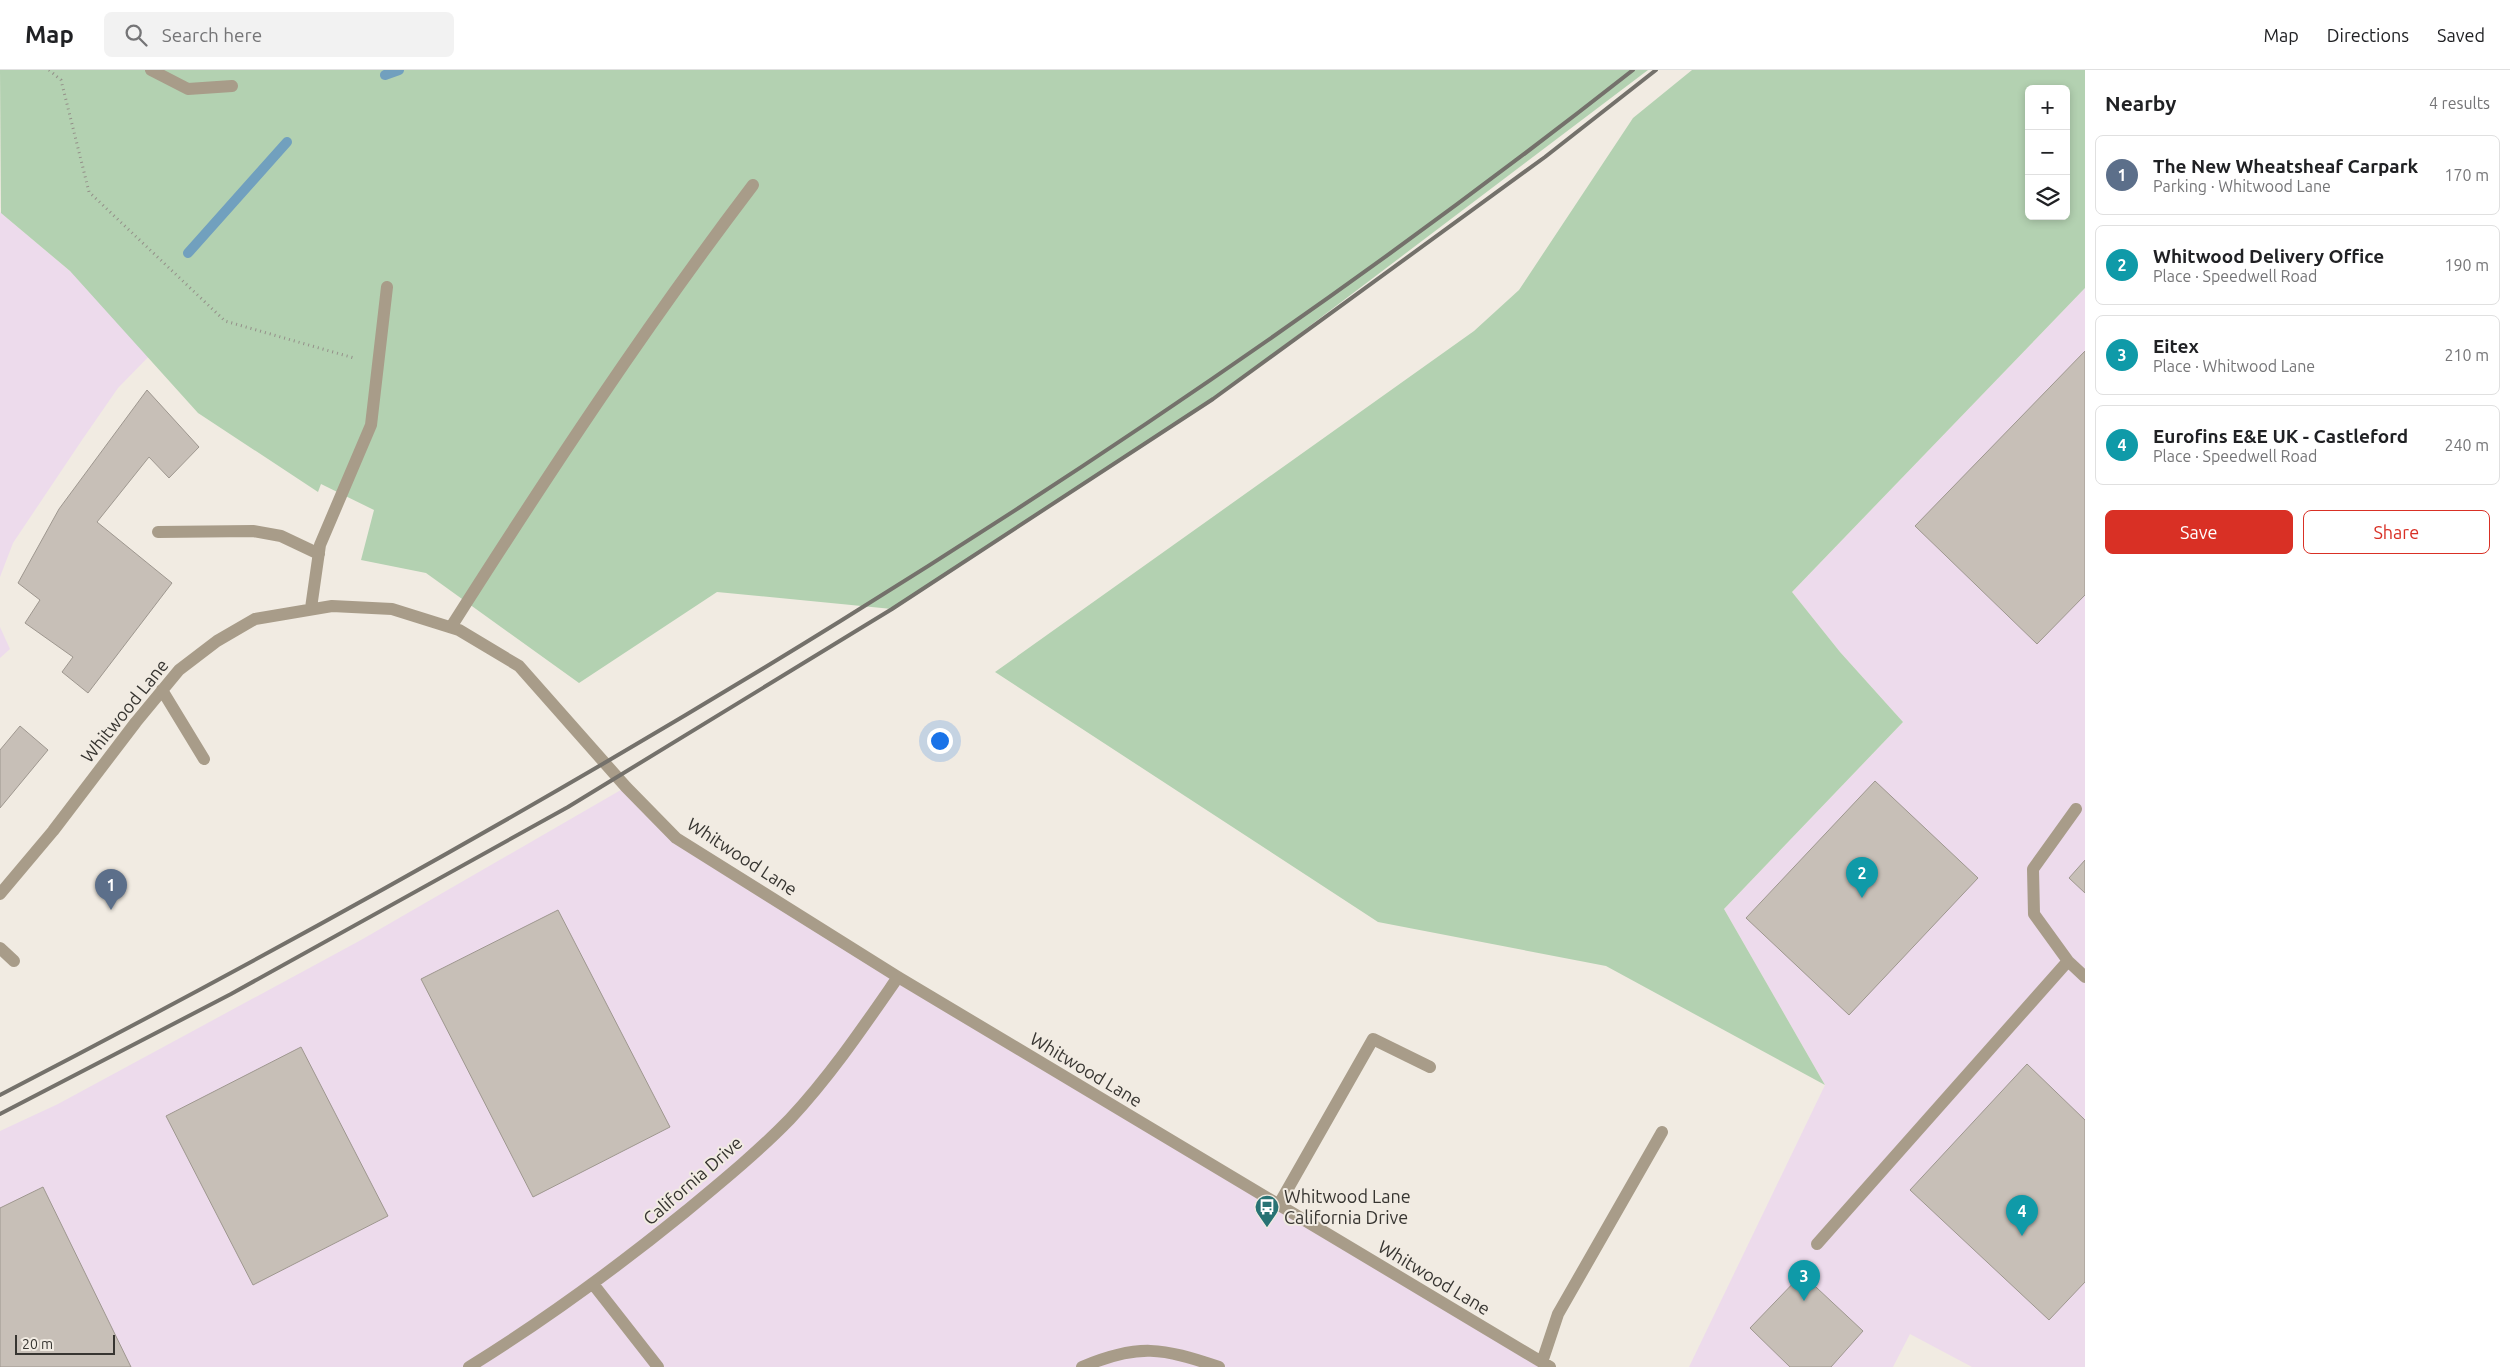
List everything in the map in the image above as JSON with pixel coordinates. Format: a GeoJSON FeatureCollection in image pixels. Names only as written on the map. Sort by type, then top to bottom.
{"type":"FeatureCollection","features":[{"type":"Feature","properties":{"kind":"street"},"geometry":{"type":"LineString","coordinates":[[151,70],[188,89],[232,86]]}},
{"type":"Feature","properties":{"kind":"street"},"geometry":{"type":"LineString","coordinates":[[451,627],[567,446],[703,251],[753,185]]}},
{"type":"Feature","properties":{"kind":"street"},"geometry":{"type":"LineString","coordinates":[[311,608],[320,545],[371,425],[387,286]]}},
{"type":"Feature","properties":{"kind":"street"},"geometry":{"type":"LineString","coordinates":[[158,532],[253,531],[281,536],[319,554]]}},
{"type":"Feature","properties":{"kind":"street","name":"Whitwood Lane"},"geometry":{"type":"LineString","coordinates":[[0,894],[53,831],[179,670],[217,641],[255,619],[311,608],[332,606],[392,610],[451,627],[460,630],[519,666],[626,787],[676,838],[898,977],[1278,1206],[1546,1364]]}},
{"type":"Feature","properties":{"kind":"street"},"geometry":{"type":"LineString","coordinates":[[162,690],[204,760]]}},
{"type":"Feature","properties":{"kind":"street"},"geometry":{"type":"LineString","coordinates":[[2076,809],[2033,869],[2034,914],[2068,961],[2085,977]]}},
{"type":"Feature","properties":{"kind":"street"},"geometry":{"type":"LineString","coordinates":[[0,948],[14,961]]}},
{"type":"Feature","properties":{"kind":"street"},"geometry":{"type":"LineString","coordinates":[[1817,1244],[2068,961]]}},
{"type":"Feature","properties":{"kind":"street","name":"California Drive"},"geometry":{"type":"LineString","coordinates":[[469,1367],[532,1328],[594,1284],[711,1191],[789,1119],[848,1050],[898,977]]}},
{"type":"Feature","properties":{"kind":"street"},"geometry":{"type":"LineString","coordinates":[[1278,1206],[1373,1040],[1430,1067]]}},
{"type":"Feature","properties":{"kind":"street"},"geometry":{"type":"LineString","coordinates":[[1546,1364],[1558,1314],[1662,1132]]}},
{"type":"Feature","properties":{"kind":"street"},"geometry":{"type":"LineString","coordinates":[[594,1284],[658,1367]]}},
{"type":"Feature","properties":{"kind":"street"},"geometry":{"type":"LineString","coordinates":[[1082,1367],[1112,1354],[1145,1349],[1188,1357],[1219,1367]]}},
{"type":"Feature","properties":{"kind":"path"},"geometry":{"type":"LineString","coordinates":[[49,70],[61,80],[89,192],[96,199],[225,320],[354,358]]}},
{"type":"Feature","properties":{"kind":"shaded area"},"geometry":{"type":"Polygon","coordinates":[[[0,212],[159,346],[118,388],[82,440],[13,543],[0,577],[0,212]]]}},
{"type":"Feature","properties":{"kind":"shaded area"},"geometry":{"type":"Polygon","coordinates":[[[2085,288],[2085,1367],[1972,1367],[1910,1334],[1893,1367],[1689,1367],[1825,1085],[1724,909],[1903,722],[1840,652],[1792,592],[2085,288]]]}},
{"type":"Feature","properties":{"kind":"shaded area"},"geometry":{"type":"Polygon","coordinates":[[[0,627],[10,649],[0,658],[0,627]]]}},
{"type":"Feature","properties":{"kind":"shaded area"},"geometry":{"type":"Polygon","coordinates":[[[626,787],[677,838],[1550,1367],[0,1367],[0,1131],[58,1104],[361,940],[626,787]]]}},
{"type":"Feature","properties":{"kind":"green space"},"geometry":{"type":"Polygon","coordinates":[[[0,70],[1648,70],[1213,399],[892,609],[717,592],[579,683],[426,573],[361,560],[374,510],[321,484],[318,492],[198,413],[70,271],[1,213],[0,70]]]}},
{"type":"Feature","properties":{"kind":"green space"},"geometry":{"type":"Polygon","coordinates":[[[1692,70],[2085,70],[2085,288],[1792,592],[1840,652],[1903,722],[1724,909],[1825,1085],[1606,966],[1378,922],[995,672],[1474,331],[1519,290],[1633,118],[1692,70]]]}},
{"type":"Feature","properties":{"kind":"building"},"geometry":{"type":"Polygon","coordinates":[[[2085,351],[2085,595],[2037,644],[1915,526],[2085,351]]]}},
{"type":"Feature","properties":{"kind":"building"},"geometry":{"type":"Polygon","coordinates":[[[147,390],[199,447],[169,478],[149,457],[97,522],[172,583],[88,693],[62,672],[73,657],[25,623],[40,600],[18,583],[59,509],[147,390]]]}},
{"type":"Feature","properties":{"kind":"building"},"geometry":{"type":"Polygon","coordinates":[[[20,726],[48,750],[0,808],[0,750],[20,726]]]}},
{"type":"Feature","properties":{"kind":"building"},"geometry":{"type":"Polygon","coordinates":[[[1875,781],[1978,878],[1849,1015],[1746,918],[1875,781]]]}},
{"type":"Feature","properties":{"kind":"building"},"geometry":{"type":"Polygon","coordinates":[[[2085,860],[2085,893],[2069,878],[2085,860]]]}},
{"type":"Feature","properties":{"kind":"building"},"geometry":{"type":"Polygon","coordinates":[[[558,910],[670,1127],[533,1197],[421,979],[558,910]]]}},
{"type":"Feature","properties":{"kind":"building"},"geometry":{"type":"Polygon","coordinates":[[[301,1047],[388,1216],[253,1285],[166,1116],[301,1047]]]}},
{"type":"Feature","properties":{"kind":"building"},"geometry":{"type":"Polygon","coordinates":[[[2027,1064],[2085,1120],[2085,1282],[2049,1320],[1910,1190],[2027,1064]]]}},
{"type":"Feature","properties":{"kind":"building"},"geometry":{"type":"Polygon","coordinates":[[[43,1187],[131,1367],[0,1367],[0,1208],[43,1187]]]}},
{"type":"Feature","properties":{"kind":"building"},"geometry":{"type":"Polygon","coordinates":[[[1802,1274],[1863,1331],[1831,1367],[1790,1367],[1750,1328],[1802,1274]]]}},
{"type":"Feature","properties":{"kind":"waterway"},"geometry":{"type":"LineString","coordinates":[[385,75],[399,70]]}},
{"type":"Feature","properties":{"kind":"waterway"},"geometry":{"type":"LineString","coordinates":[[188,253],[287,142]]}},
{"type":"Feature","properties":{"kind":"railway"},"geometry":{"type":"LineString","coordinates":[[0,1095],[213,982],[425,866],[634,746],[841,621],[1045,491],[1245,356],[1441,216],[1633,70]]}},
{"type":"Feature","properties":{"kind":"railway"},"geometry":{"type":"LineString","coordinates":[[0,1114],[231,994],[568,807],[892,609],[1213,399],[1545,157],[1656,70]]}},
{"type":"Feature","properties":{"kind":"place","name":"Whitwood Delivery Office"},"geometry":{"type":"Point","coordinates":[1862,898]}},
{"type":"Feature","properties":{"kind":"place","name":"The New Wheatsheaf Carpark"},"geometry":{"type":"Point","coordinates":[111,910]}},
{"type":"Feature","properties":{"kind":"place","name":"Whitwood Lane California Drive"},"geometry":{"type":"Point","coordinates":[1267,1228]}},
{"type":"Feature","properties":{"kind":"place","name":"Eurofins E&E UK - Castleford"},"geometry":{"type":"Point","coordinates":[2022,1236]}},
{"type":"Feature","properties":{"kind":"place","name":"Eitex"},"geometry":{"type":"Point","coordinates":[1804,1301]}}]}
